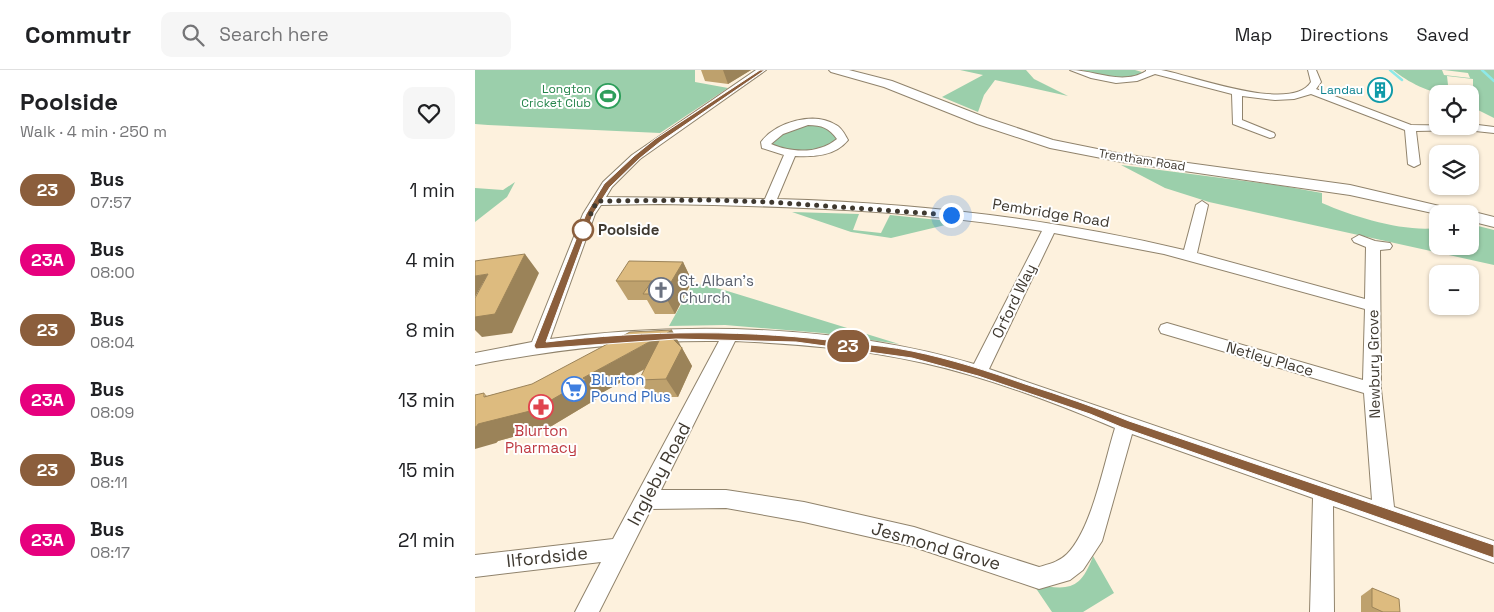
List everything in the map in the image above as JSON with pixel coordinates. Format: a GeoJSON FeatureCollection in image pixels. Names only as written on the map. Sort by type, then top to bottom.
{"type":"FeatureCollection","features":[{"type":"Feature","properties":{"kind":"main road","name":"Trentham Road"},"geometry":{"type":"LineString","coordinates":[[835,70],[888,84],[982,121],[1060,146],[1122,158],[1350,190],[1429,208]]}},
{"type":"Feature","properties":{"kind":"main road"},"geometry":{"type":"LineString","coordinates":[[1479,218],[1494,222]]}},
{"type":"Feature","properties":{"kind":"street"},"geometry":{"type":"LineString","coordinates":[[539,346],[589,214],[607,185],[636,157],[762,70]]}},
{"type":"Feature","properties":{"kind":"street"},"geometry":{"type":"LineString","coordinates":[[1075,70],[1117,80],[1145,78],[1153,70],[1237,92],[1271,98],[1294,96],[1310,90],[1316,82],[1312,70]]}},
{"type":"Feature","properties":{"kind":"street"},"geometry":{"type":"LineString","coordinates":[[1310,90],[1410,128],[1466,127],[1494,130]]}},
{"type":"Feature","properties":{"kind":"street"},"geometry":{"type":"LineString","coordinates":[[1237,92],[1237,122],[1269,135]]}},
{"type":"Feature","properties":{"kind":"street"},"geometry":{"type":"LineString","coordinates":[[812,122],[820,122],[834,127],[843,140],[834,149],[814,153],[791,153],[770,148],[766,146],[766,142],[778,133],[802,123],[812,122]]}},
{"type":"Feature","properties":{"kind":"street"},"geometry":{"type":"LineString","coordinates":[[1410,128],[1414,164]]}},
{"type":"Feature","properties":{"kind":"street"},"geometry":{"type":"LineString","coordinates":[[770,202],[791,153]]}},
{"type":"Feature","properties":{"kind":"street","name":"Pembridge Road"},"geometry":{"type":"LineString","coordinates":[[597,201],[709,200],[770,202],[970,217],[1094,235],[1189,256],[1373,306]]}},
{"type":"Feature","properties":{"kind":"street"},"geometry":{"type":"LineString","coordinates":[[1189,256],[1202,204]]}},
{"type":"Feature","properties":{"kind":"street","name":"Orford Way"},"geometry":{"type":"LineString","coordinates":[[979,372],[1049,229]]}},
{"type":"Feature","properties":{"kind":"street","name":"Newbury Grove"},"geometry":{"type":"LineString","coordinates":[[1372,243],[1372,389],[1384,513]]}},
{"type":"Feature","properties":{"kind":"street","name":"Netley Place"},"geometry":{"type":"LineString","coordinates":[[1162,328],[1372,389]]}},
{"type":"Feature","properties":{"kind":"street"},"geometry":{"type":"LineString","coordinates":[[475,359],[539,346],[594,340],[667,336],[796,339],[912,354],[979,372],[1494,552]]}},
{"type":"Feature","properties":{"kind":"street","name":"Ingleby Road"},"geometry":{"type":"LineString","coordinates":[[587,612],[730,336]]}},
{"type":"Feature","properties":{"kind":"street","name":"Jesmond Grove"},"geometry":{"type":"LineString","coordinates":[[645,500],[726,499],[804,512],[914,537],[1039,578],[1062,572],[1075,562],[1087,547],[1094,534],[1125,424]]}},
{"type":"Feature","properties":{"kind":"street"},"geometry":{"type":"LineString","coordinates":[[1322,612],[1323,492]]}},
{"type":"Feature","properties":{"kind":"street","name":"Ilfordside"},"geometry":{"type":"LineString","coordinates":[[475,566],[619,549]]}},
{"type":"Feature","properties":{"kind":"green space"},"geometry":{"type":"Polygon","coordinates":[[[475,70],[695,70],[695,82],[728,88],[660,133],[488,125],[475,124],[475,70]]]}},
{"type":"Feature","properties":{"kind":"green space"},"geometry":{"type":"Polygon","coordinates":[[[960,70],[1026,70],[1034,79],[1068,96],[995,80],[984,95],[978,112],[942,97],[983,75],[960,70]]]}},
{"type":"Feature","properties":{"kind":"green space"},"geometry":{"type":"Polygon","coordinates":[[[1081,70],[1135,70],[1142,72],[1140,76],[1113,78],[1081,70]]]}},
{"type":"Feature","properties":{"kind":"green space"},"geometry":{"type":"Polygon","coordinates":[[[1393,70],[1442,70],[1444,75],[1470,78],[1468,73],[1444,70],[1494,70],[1494,118],[1479,110],[1479,85],[1473,85],[1473,79],[1447,76],[1448,85],[1429,85],[1429,90],[1405,79],[1393,70]]]}},
{"type":"Feature","properties":{"kind":"green space"},"geometry":{"type":"Polygon","coordinates":[[[812,122],[832,128],[841,141],[832,148],[792,152],[768,145],[771,139],[812,122]]]}},
{"type":"Feature","properties":{"kind":"green space"},"geometry":{"type":"Polygon","coordinates":[[[1121,165],[1283,186],[1322,193],[1322,203],[1363,218],[1394,226],[1429,229],[1429,251],[1209,202],[1165,188],[1121,165]]]}},
{"type":"Feature","properties":{"kind":"green space"},"geometry":{"type":"Polygon","coordinates":[[[515,182],[507,197],[475,222],[475,188],[503,190],[515,182]]]}},
{"type":"Feature","properties":{"kind":"green space"},"geometry":{"type":"Polygon","coordinates":[[[792,212],[859,214],[853,230],[881,233],[890,215],[958,222],[891,238],[851,232],[792,212]]]}},
{"type":"Feature","properties":{"kind":"green space"},"geometry":{"type":"Polygon","coordinates":[[[1479,226],[1494,230],[1494,265],[1449,255],[1479,255],[1479,226]]]}},
{"type":"Feature","properties":{"kind":"green space"},"geometry":{"type":"Polygon","coordinates":[[[693,283],[724,290],[899,344],[822,333],[725,325],[669,326],[693,283]]]}},
{"type":"Feature","properties":{"kind":"green space"},"geometry":{"type":"Polygon","coordinates":[[[1093,556],[1114,593],[1083,612],[1052,612],[1033,584],[1055,587],[1071,586],[1083,576],[1093,556]]]}},
{"type":"Feature","properties":{"kind":"building"},"geometry":{"type":"Polygon","coordinates":[[[525,254],[495,314],[475,317],[475,298],[488,274],[475,276],[475,261],[525,254]]]}},
{"type":"Feature","properties":{"kind":"building"},"geometry":{"type":"Polygon","coordinates":[[[629,261],[683,262],[664,294],[643,294],[652,281],[616,281],[629,261]]]}},
{"type":"Feature","properties":{"kind":"building"},"geometry":{"type":"Polygon","coordinates":[[[672,330],[667,333],[682,348],[666,379],[639,380],[662,335],[583,378],[586,380],[534,410],[478,424],[475,427],[475,395],[484,393],[484,397],[532,384],[630,332],[672,330]]]}},
{"type":"Feature","properties":{"kind":"building"},"geometry":{"type":"Polygon","coordinates":[[[1372,588],[1399,599],[1400,612],[1383,612],[1372,607],[1372,588]]]}},
{"type":"Feature","properties":{"kind":"waterway"},"geometry":{"type":"LineString","coordinates":[[1390,70],[1402,80]]}},
{"type":"Feature","properties":{"kind":"waterway"},"geometry":{"type":"LineString","coordinates":[[1482,70],[1494,81]]}},
{"type":"Feature","properties":{"kind":"bus line","name":"23"},"geometry":{"type":"LineString","coordinates":[[762,70],[636,157],[607,185],[589,214],[539,346],[594,340],[676,335],[730,336],[796,339],[912,354],[979,372],[1494,552]]}},
{"type":"Feature","properties":{"kind":"place","name":"Landau"},"geometry":{"type":"Point","coordinates":[1380,90]}},
{"type":"Feature","properties":{"kind":"place","name":"Longton Cricket Club"},"geometry":{"type":"Point","coordinates":[608,96]}},
{"type":"Feature","properties":{"kind":"place","name":"Poolside"},"geometry":{"type":"Point","coordinates":[583,230]}},
{"type":"Feature","properties":{"kind":"place","name":"St. Alban's Church"},"geometry":{"type":"Point","coordinates":[661,290]}},
{"type":"Feature","properties":{"kind":"place","name":"Blurton Pound Plus"},"geometry":{"type":"Point","coordinates":[574,389]}},
{"type":"Feature","properties":{"kind":"place","name":"Blurton Pharmacy"},"geometry":{"type":"Point","coordinates":[541,407]}},
{"type":"Feature","properties":{"kind":"route"},"geometry":{"type":"LineString","coordinates":[[583,230],[589,214],[597,201],[709,200],[770,202],[951,215]]}}]}
